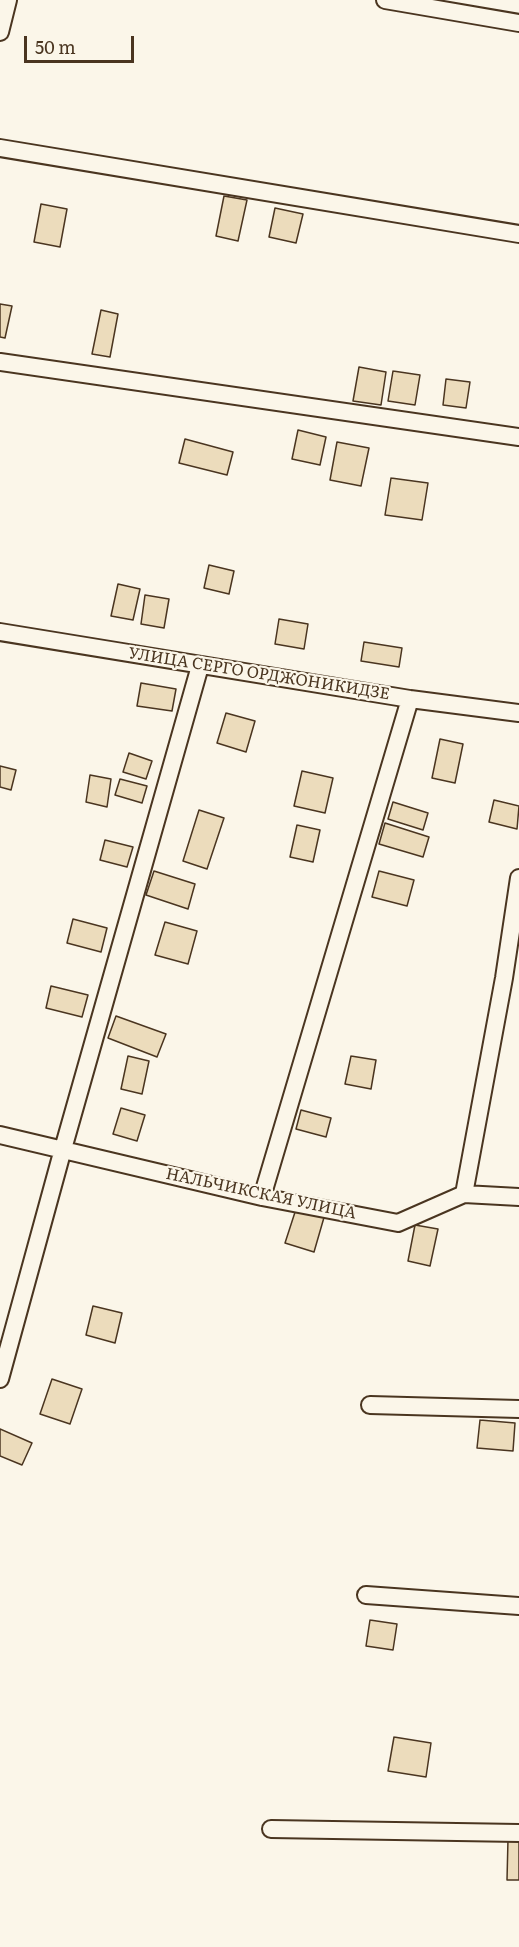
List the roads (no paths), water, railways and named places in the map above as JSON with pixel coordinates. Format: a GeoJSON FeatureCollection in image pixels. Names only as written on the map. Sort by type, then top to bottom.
{"type":"FeatureCollection","features":[{"type":"Feature","properties":{"kind":"street"},"geometry":{"type":"LineString","coordinates":[[0,32],[8,0]]}},
{"type":"Feature","properties":{"kind":"street"},"geometry":{"type":"LineString","coordinates":[[386,0],[519,23]]}},
{"type":"Feature","properties":{"kind":"street"},"geometry":{"type":"LineString","coordinates":[[0,148],[519,234]]}},
{"type":"Feature","properties":{"kind":"street"},"geometry":{"type":"LineString","coordinates":[[0,362],[519,437]]}},
{"type":"Feature","properties":{"kind":"street","name":"УЛИЦА СЕРГО ОРДЖОНИКИДЗЕ"},"geometry":{"type":"LineString","coordinates":[[0,632],[410,699],[519,713]]}},
{"type":"Feature","properties":{"kind":"street"},"geometry":{"type":"LineString","coordinates":[[0,1379],[200,666]]}},
{"type":"Feature","properties":{"kind":"street"},"geometry":{"type":"LineString","coordinates":[[262,1197],[410,699]]}},
{"type":"Feature","properties":{"kind":"street"},"geometry":{"type":"LineString","coordinates":[[464,1194],[512,979],[519,878]]}},
{"type":"Feature","properties":{"kind":"street","name":"НАЛЬЧИКСКАЯ УЛИЦА"},"geometry":{"type":"LineString","coordinates":[[0,1135],[262,1197],[398,1223],[464,1194],[519,1197]]}},
{"type":"Feature","properties":{"kind":"street"},"geometry":{"type":"LineString","coordinates":[[370,1405],[519,1409]]}},
{"type":"Feature","properties":{"kind":"street"},"geometry":{"type":"LineString","coordinates":[[366,1595],[519,1606]]}},
{"type":"Feature","properties":{"kind":"street"},"geometry":{"type":"LineString","coordinates":[[271,1829],[519,1833]]}}]}
